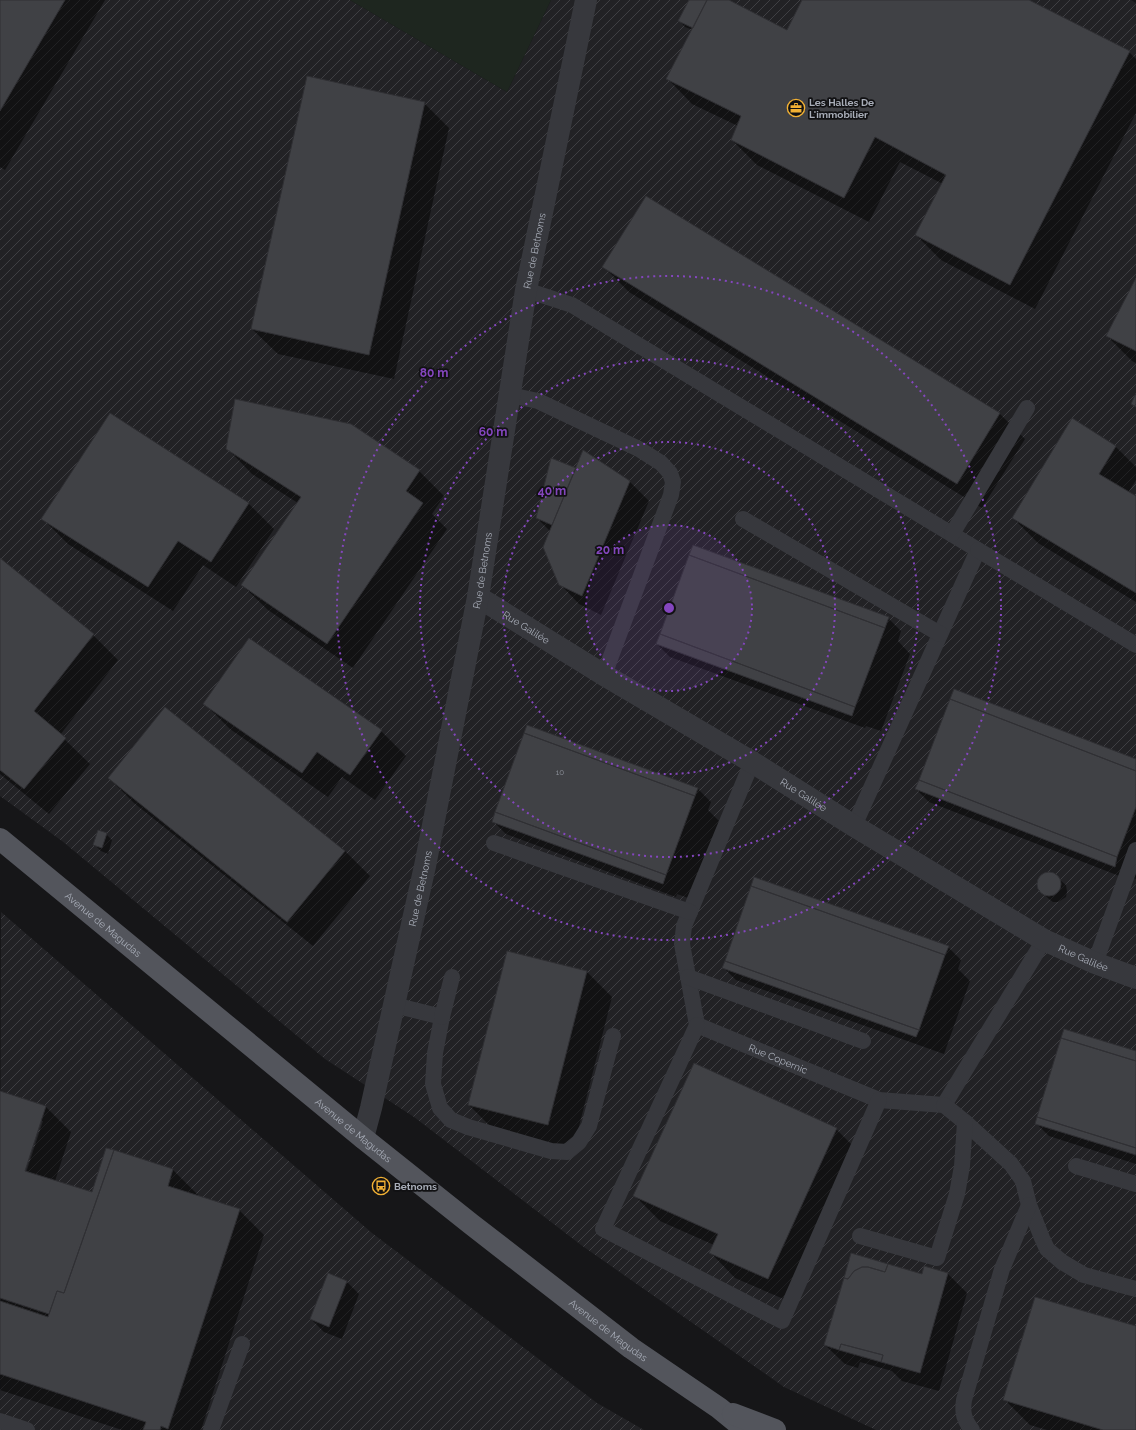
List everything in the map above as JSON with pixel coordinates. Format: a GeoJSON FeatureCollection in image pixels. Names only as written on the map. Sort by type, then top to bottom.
{"type":"FeatureCollection","features":[{"type":"Feature","properties":{"kind":"main road","name":"Avenue de Magudas"},"geometry":{"type":"LineString","coordinates":[[0,838],[363,1138],[477,1229],[625,1344],[719,1408],[746,1430]]}},
{"type":"Feature","properties":{"kind":"main road","name":"Avenue de Magudas"},"geometry":{"type":"LineString","coordinates":[[719,1408],[775,1430]]}},
{"type":"Feature","properties":{"kind":"street","name":"Rue de Betnoms"},"geometry":{"type":"LineString","coordinates":[[363,1138],[425,866],[478,597],[526,290],[586,0]]}},
{"type":"Feature","properties":{"kind":"street","name":"Rue Galilée"},"geometry":{"type":"LineString","coordinates":[[478,597],[604,675],[752,762],[854,826],[1044,940],[1095,963],[1136,978]]}},
{"type":"Feature","properties":{"kind":"lane"},"geometry":{"type":"LineString","coordinates":[[526,290],[572,305],[1136,644]]}},
{"type":"Feature","properties":{"kind":"lane"},"geometry":{"type":"LineString","coordinates":[[510,395],[538,401],[639,449],[661,463],[670,472],[673,482],[671,495],[604,675]]}},
{"type":"Feature","properties":{"kind":"lane"},"geometry":{"type":"LineString","coordinates":[[952,534],[1027,408]]}},
{"type":"Feature","properties":{"kind":"lane"},"geometry":{"type":"LineString","coordinates":[[743,519],[940,634]]}},
{"type":"Feature","properties":{"kind":"lane"},"geometry":{"type":"LineString","coordinates":[[854,826],[978,550]]}},
{"type":"Feature","properties":{"kind":"lane"},"geometry":{"type":"LineString","coordinates":[[752,762],[684,926],[682,944],[697,1025],[603,1229],[782,1321],[880,1100]]}},
{"type":"Feature","properties":{"kind":"lane"},"geometry":{"type":"LineString","coordinates":[[494,843],[690,912]]}},
{"type":"Feature","properties":{"kind":"lane"},"geometry":{"type":"LineString","coordinates":[[1095,963],[1136,850]]}},
{"type":"Feature","properties":{"kind":"lane"},"geometry":{"type":"LineString","coordinates":[[1044,940],[944,1105],[1011,1164],[1023,1181],[1028,1205],[1047,1249],[1062,1262],[1084,1275],[1136,1290]]}},
{"type":"Feature","properties":{"kind":"lane"},"geometry":{"type":"LineString","coordinates":[[452,977],[435,1053],[433,1084],[440,1108],[451,1120],[468,1127],[551,1151],[567,1152],[579,1142],[589,1126],[613,1036]]}},
{"type":"Feature","properties":{"kind":"lane"},"geometry":{"type":"LineString","coordinates":[[688,978],[863,1041]]}},
{"type":"Feature","properties":{"kind":"lane"},"geometry":{"type":"LineString","coordinates":[[394,1005],[442,1017]]}},
{"type":"Feature","properties":{"kind":"lane","name":"Rue Copernic"},"geometry":{"type":"LineString","coordinates":[[697,1025],[880,1100],[944,1105]]}},
{"type":"Feature","properties":{"kind":"lane"},"geometry":{"type":"LineString","coordinates":[[860,1236],[937,1258],[957,1194],[962,1166],[965,1122]]}},
{"type":"Feature","properties":{"kind":"lane"},"geometry":{"type":"LineString","coordinates":[[1076,1166],[1136,1184]]}},
{"type":"Feature","properties":{"kind":"lane"},"geometry":{"type":"LineString","coordinates":[[972,1430],[962,1413],[964,1400],[1002,1269],[1028,1205]]}},
{"type":"Feature","properties":{"kind":"lane"},"geometry":{"type":"LineString","coordinates":[[211,1430],[242,1344]]}},
{"type":"Feature","properties":{"kind":"lane"},"geometry":{"type":"LineString","coordinates":[[0,1421],[27,1430]]}},
{"type":"Feature","properties":{"kind":"shaded area"},"geometry":{"type":"Polygon","coordinates":[[[0,0],[350,0],[507,92],[551,0],[1131,0],[1136,3],[1136,1430],[876,1430],[784,1387],[581,1245],[414,1117],[325,1059],[62,841],[0,796],[0,0]]]}},
{"type":"Feature","properties":{"kind":"shaded area"},"geometry":{"type":"Polygon","coordinates":[[[350,0],[551,0],[507,92],[350,0]]]}},
{"type":"Feature","properties":{"kind":"shaded area"},"geometry":{"type":"Polygon","coordinates":[[[1,912],[372,1233],[597,1403],[644,1430],[0,1430],[1,912]]]}},
{"type":"Feature","properties":{"kind":"building"},"geometry":{"type":"Polygon","coordinates":[[[0,0],[65,0],[0,111],[0,0]]]}},
{"type":"Feature","properties":{"kind":"building"},"geometry":{"type":"Polygon","coordinates":[[[689,0],[707,0],[693,28],[678,21],[689,0]]]}},
{"type":"Feature","properties":{"kind":"building"},"geometry":{"type":"Polygon","coordinates":[[[707,0],[729,0],[787,30],[802,0],[1029,0],[1130,51],[1010,285],[915,235],[946,175],[875,137],[844,198],[731,140],[741,116],[666,79],[707,0]]]}},
{"type":"Feature","properties":{"kind":"building"},"geometry":{"type":"Polygon","coordinates":[[[307,76],[425,102],[369,355],[251,329],[307,76]]]}},
{"type":"Feature","properties":{"kind":"building"},"geometry":{"type":"Polygon","coordinates":[[[646,196],[1000,413],[957,484],[602,267],[646,196]]]}},
{"type":"Feature","properties":{"kind":"building"},"geometry":{"type":"Polygon","coordinates":[[[1136,278],[1136,351],[1106,336],[1136,278]]]}},
{"type":"Feature","properties":{"kind":"building"},"geometry":{"type":"Polygon","coordinates":[[[1136,393],[1136,407],[1131,404],[1136,393]]]}},
{"type":"Feature","properties":{"kind":"building"},"geometry":{"type":"Polygon","coordinates":[[[235,399],[351,424],[420,470],[406,491],[423,503],[327,644],[241,585],[301,497],[226,449],[235,399]]]}},
{"type":"Feature","properties":{"kind":"building"},"geometry":{"type":"Polygon","coordinates":[[[110,413],[249,503],[211,562],[178,541],[148,587],[41,519],[110,413]]]}},
{"type":"Feature","properties":{"kind":"building"},"geometry":{"type":"Polygon","coordinates":[[[1072,418],[1116,446],[1099,474],[1136,496],[1136,593],[1012,518],[1072,418]]]}},
{"type":"Feature","properties":{"kind":"building"},"geometry":{"type":"Polygon","coordinates":[[[583,450],[630,481],[582,596],[559,585],[543,547],[583,450]]]}},
{"type":"Feature","properties":{"kind":"building"},"geometry":{"type":"Polygon","coordinates":[[[551,458],[576,468],[552,525],[536,518],[551,458]]]}},
{"type":"Feature","properties":{"kind":"building"},"geometry":{"type":"Polygon","coordinates":[[[693,545],[889,617],[885,628],[689,555],[693,545]]]}},
{"type":"Feature","properties":{"kind":"building"},"geometry":{"type":"Polygon","coordinates":[[[689,555],[885,628],[855,707],[660,634],[689,555]]]}},
{"type":"Feature","properties":{"kind":"building"},"geometry":{"type":"Polygon","coordinates":[[[0,558],[94,634],[34,711],[66,738],[24,789],[0,770],[0,558]]]}},
{"type":"Feature","properties":{"kind":"building"},"geometry":{"type":"Polygon","coordinates":[[[660,634],[855,707],[852,716],[656,644],[660,634]]]}},
{"type":"Feature","properties":{"kind":"building"},"geometry":{"type":"Polygon","coordinates":[[[249,638],[382,730],[350,775],[317,752],[302,773],[203,704],[249,638]]]}},
{"type":"Feature","properties":{"kind":"building"},"geometry":{"type":"Polygon","coordinates":[[[954,689],[1136,759],[1136,771],[950,699],[954,689]]]}},
{"type":"Feature","properties":{"kind":"building"},"geometry":{"type":"Polygon","coordinates":[[[950,699],[1136,771],[1136,807],[1117,857],[919,780],[950,699]]]}},
{"type":"Feature","properties":{"kind":"building"},"geometry":{"type":"Polygon","coordinates":[[[165,707],[345,851],[287,922],[108,778],[165,707]]]}},
{"type":"Feature","properties":{"kind":"building"},"geometry":{"type":"Polygon","coordinates":[[[527,725],[698,788],[695,796],[524,733],[527,725]]]}},
{"type":"Feature","properties":{"kind":"building"},"geometry":{"type":"Polygon","coordinates":[[[524,733],[695,796],[666,875],[495,812],[524,733]]]}},
{"type":"Feature","properties":{"kind":"building"},"geometry":{"type":"Polygon","coordinates":[[[919,780],[1117,857],[1115,867],[915,789],[919,780]]]}},
{"type":"Feature","properties":{"kind":"building"},"geometry":{"type":"Polygon","coordinates":[[[495,812],[666,875],[663,884],[492,822],[495,812]]]}},
{"type":"Feature","properties":{"kind":"building"},"geometry":{"type":"Polygon","coordinates":[[[98,830],[107,833],[102,848],[93,845],[98,830]]]}},
{"type":"Feature","properties":{"kind":"building"},"geometry":{"type":"Polygon","coordinates":[[[1049,872],[1058,875],[1061,884],[1058,893],[1049,896],[1040,893],[1037,884],[1040,875],[1049,872]]]}},
{"type":"Feature","properties":{"kind":"building"},"geometry":{"type":"Polygon","coordinates":[[[754,877],[949,946],[945,955],[751,886],[754,877]]]}},
{"type":"Feature","properties":{"kind":"building"},"geometry":{"type":"Polygon","coordinates":[[[751,886],[945,955],[919,1030],[725,961],[751,886]]]}},
{"type":"Feature","properties":{"kind":"building"},"geometry":{"type":"Polygon","coordinates":[[[507,951],[587,971],[548,1125],[468,1105],[507,951]]]}},
{"type":"Feature","properties":{"kind":"building"},"geometry":{"type":"Polygon","coordinates":[[[725,961],[919,1030],[916,1037],[722,968],[725,961]]]}},
{"type":"Feature","properties":{"kind":"building"},"geometry":{"type":"Polygon","coordinates":[[[1064,1029],[1136,1051],[1136,1061],[1061,1038],[1064,1029]]]}},
{"type":"Feature","properties":{"kind":"building"},"geometry":{"type":"Polygon","coordinates":[[[1061,1038],[1136,1061],[1136,1148],[1037,1117],[1061,1038]]]}},
{"type":"Feature","properties":{"kind":"building"},"geometry":{"type":"Polygon","coordinates":[[[694,1063],[837,1128],[768,1279],[709,1253],[718,1234],[633,1196],[694,1063]]]}},
{"type":"Feature","properties":{"kind":"building"},"geometry":{"type":"Polygon","coordinates":[[[0,1091],[46,1106],[25,1171],[92,1192],[106,1148],[114,1150],[64,1293],[57,1291],[49,1314],[0,1298],[0,1091]]]}},
{"type":"Feature","properties":{"kind":"building"},"geometry":{"type":"Polygon","coordinates":[[[1037,1117],[1136,1148],[1136,1155],[1035,1124],[1037,1117]]]}},
{"type":"Feature","properties":{"kind":"building"},"geometry":{"type":"Polygon","coordinates":[[[114,1150],[173,1169],[168,1186],[240,1209],[168,1429],[161,1426],[160,1430],[143,1430],[146,1422],[0,1374],[0,1301],[48,1317],[57,1291],[64,1293],[114,1150]]]}},
{"type":"Feature","properties":{"kind":"building"},"geometry":{"type":"Polygon","coordinates":[[[851,1253],[888,1264],[885,1272],[868,1267],[862,1267],[854,1271],[848,1279],[844,1278],[851,1253]]]}},
{"type":"Feature","properties":{"kind":"building"},"geometry":{"type":"Polygon","coordinates":[[[888,1264],[922,1274],[924,1266],[948,1273],[920,1373],[881,1362],[883,1355],[841,1344],[839,1350],[824,1345],[844,1278],[848,1279],[854,1271],[862,1267],[868,1267],[885,1272],[888,1264]]]}},
{"type":"Feature","properties":{"kind":"building"},"geometry":{"type":"Polygon","coordinates":[[[328,1273],[347,1281],[329,1327],[310,1319],[328,1273]]]}},
{"type":"Feature","properties":{"kind":"building"},"geometry":{"type":"Polygon","coordinates":[[[1035,1297],[1136,1326],[1136,1430],[1103,1430],[1003,1400],[1035,1297]]]}},
{"type":"Feature","properties":{"kind":"building"},"geometry":{"type":"Polygon","coordinates":[[[841,1344],[883,1355],[881,1362],[839,1350],[841,1344]]]}},
{"type":"Feature","properties":{"kind":"place","name":"Les Halles De L'immobilier"},"geometry":{"type":"Point","coordinates":[796,108]}},
{"type":"Feature","properties":{"kind":"place","name":"Betnoms"},"geometry":{"type":"Point","coordinates":[381,1186]}}]}
